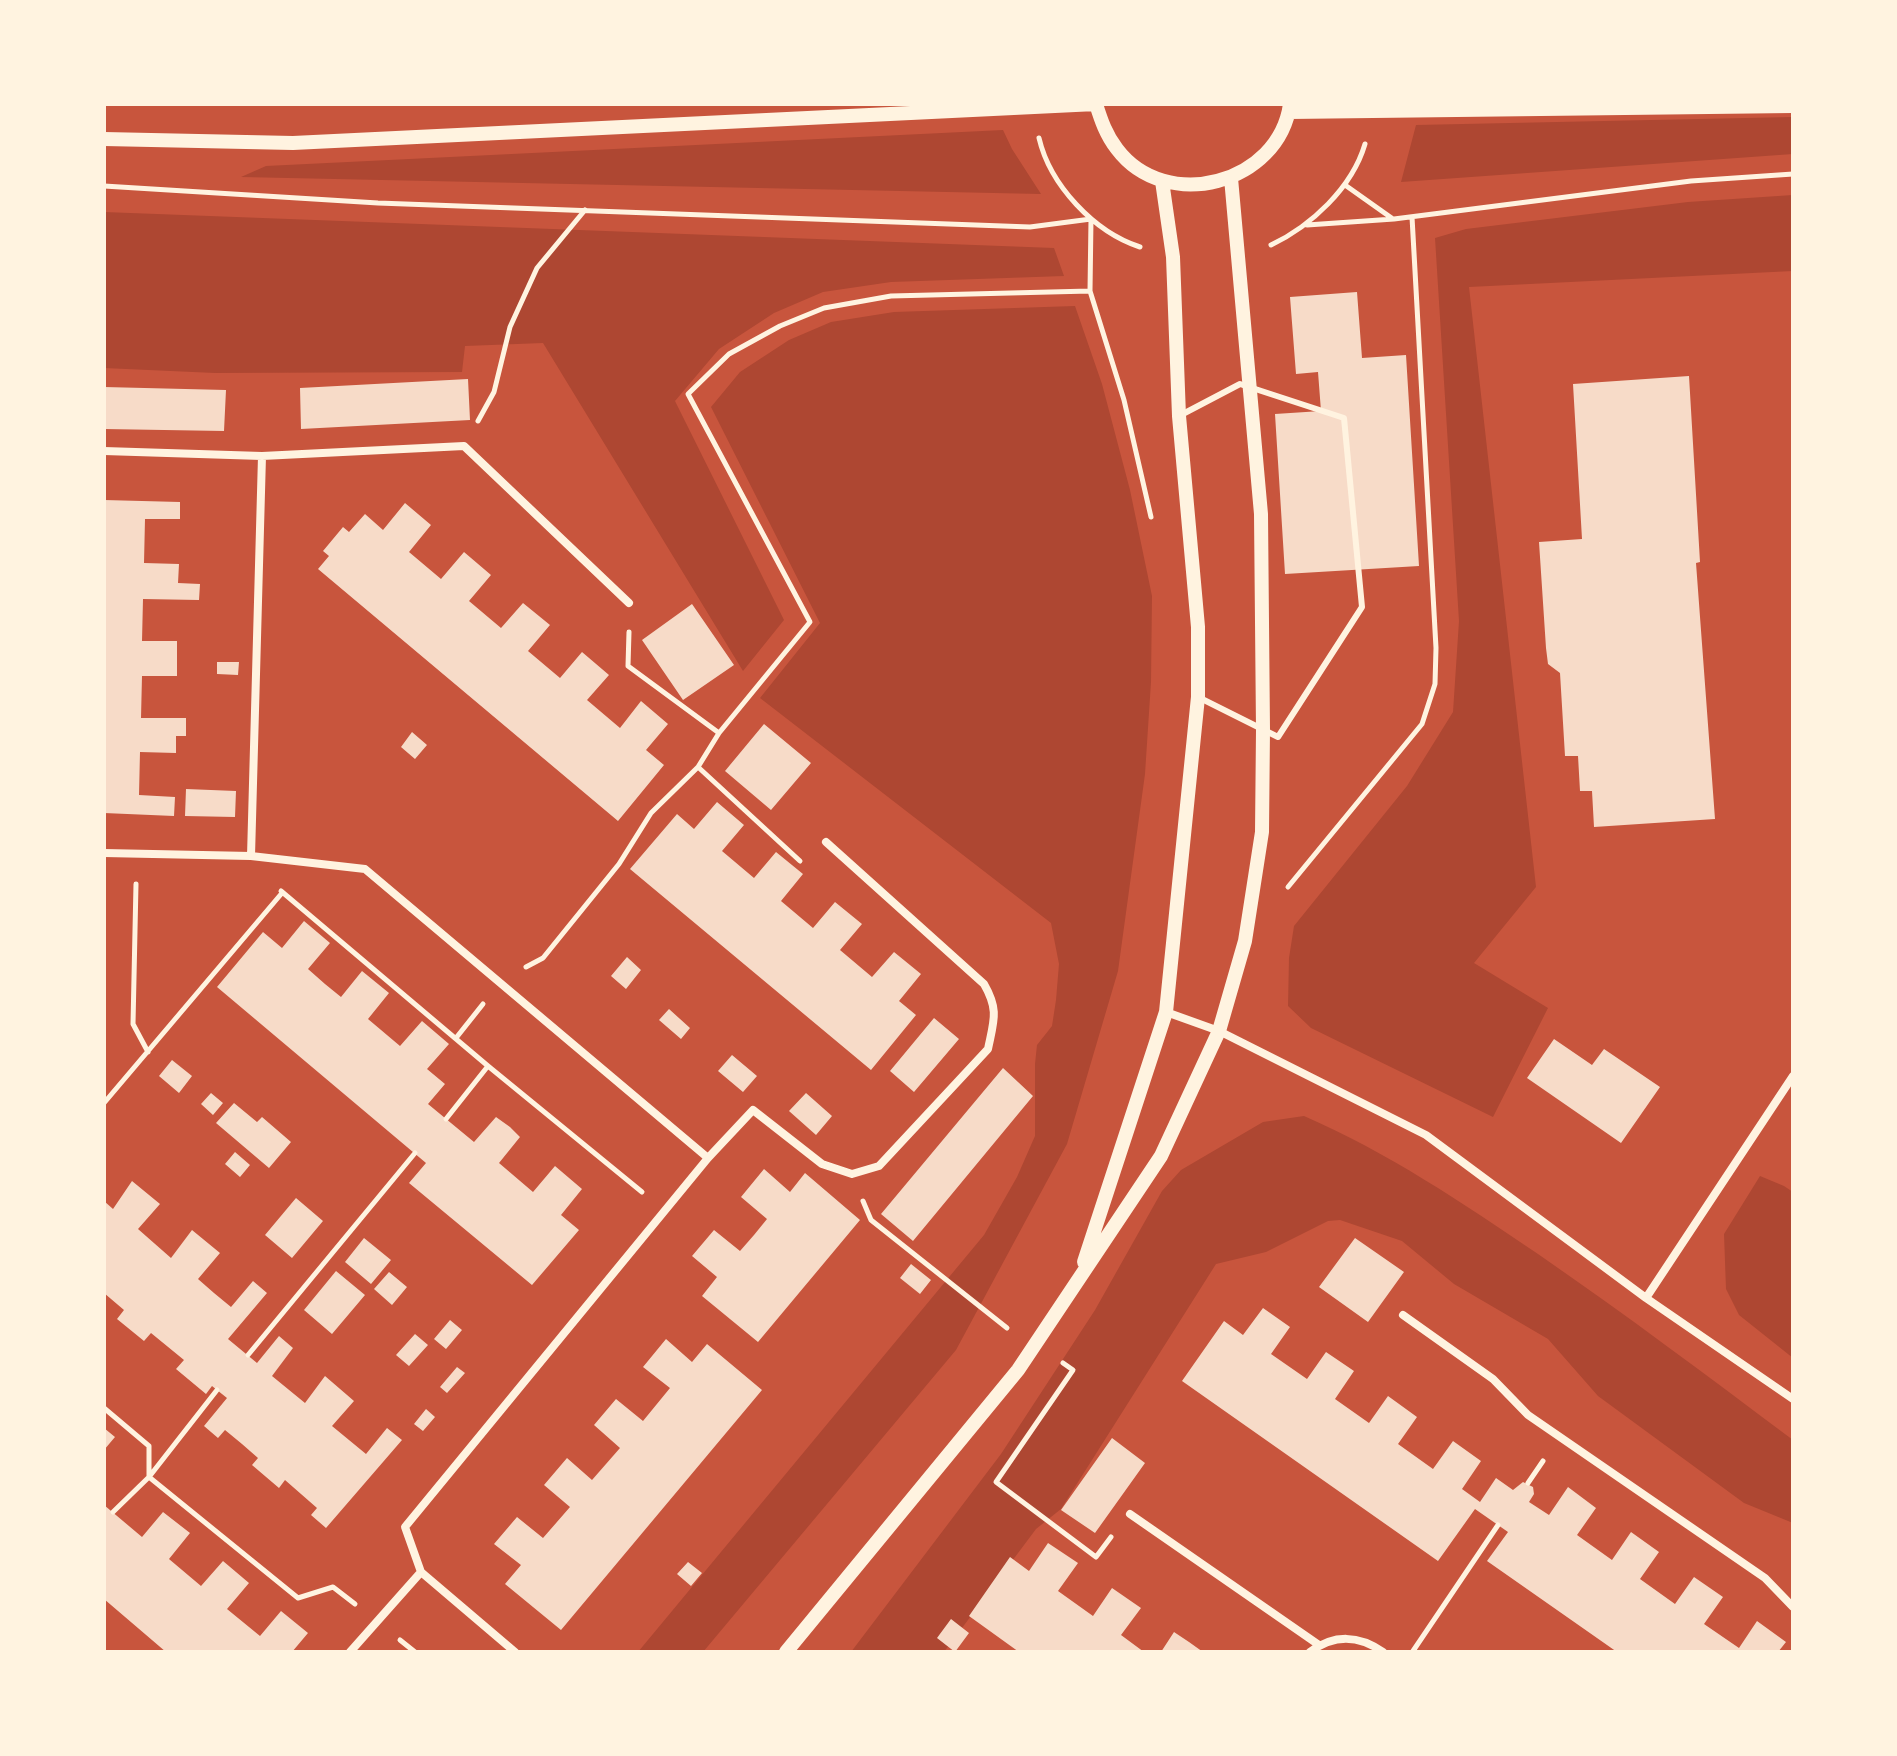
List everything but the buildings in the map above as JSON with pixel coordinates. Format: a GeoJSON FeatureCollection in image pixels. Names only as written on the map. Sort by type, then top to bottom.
{"type":"FeatureCollection","features":[{"type":"Feature","properties":{"kind":"street"},"geometry":{"type":"LineString","coordinates":[[104,139],[293,143],[1096,104],[1104,130],[1118,151],[1139,169],[1162,181],[1197,186],[1231,178],[1257,162],[1277,140],[1289,108],[1793,106]]}},
{"type":"Feature","properties":{"kind":"street"},"geometry":{"type":"LineString","coordinates":[[786,1652],[1018,1370],[1161,1156],[1219,1031],[1245,941],[1262,832],[1261,514],[1231,178]]}},
{"type":"Feature","properties":{"kind":"street"},"geometry":{"type":"LineString","coordinates":[[1078,1281],[1166,1012],[1198,697],[1198,627],[1179,416],[1173,257],[1162,181]]}},
{"type":"Feature","properties":{"kind":"street"},"geometry":{"type":"LineString","coordinates":[[104,451],[262,456],[464,446],[629,603]]}},
{"type":"Feature","properties":{"kind":"street"},"geometry":{"type":"LineString","coordinates":[[251,856],[262,456]]}},
{"type":"Feature","properties":{"kind":"street"},"geometry":{"type":"LineString","coordinates":[[515,1652],[421,1572],[405,1527],[708,1158],[753,1110],[822,1164],[852,1174],[879,1166],[988,1049],[994,1001],[984,984],[826,842]]}},
{"type":"Feature","properties":{"kind":"street"},"geometry":{"type":"LineString","coordinates":[[104,853],[251,856],[365,869],[708,1158]]}},
{"type":"Feature","properties":{"kind":"street"},"geometry":{"type":"LineString","coordinates":[[1166,1012],[1219,1031],[1426,1135],[1646,1298],[1793,1399]]}},
{"type":"Feature","properties":{"kind":"street"},"geometry":{"type":"LineString","coordinates":[[1646,1298],[1793,1076]]}},
{"type":"Feature","properties":{"kind":"street"},"geometry":{"type":"LineString","coordinates":[[1403,1315],[1493,1379],[1528,1415],[1765,1578],[1793,1607]]}},
{"type":"Feature","properties":{"kind":"street"},"geometry":{"type":"LineString","coordinates":[[1130,1514],[1319,1645]]}},
{"type":"Feature","properties":{"kind":"street"},"geometry":{"type":"LineString","coordinates":[[350,1652],[421,1572]]}},
{"type":"Feature","properties":{"kind":"street"},"geometry":{"type":"LineString","coordinates":[[1310,1652],[1319,1645],[1347,1638],[1361,1640],[1383,1652]]}},
{"type":"Feature","properties":{"kind":"lane"},"geometry":{"type":"LineString","coordinates":[[1179,416],[1240,384],[1344,418],[1362,607],[1278,737],[1198,697]]}},
{"type":"Feature","properties":{"kind":"path"},"geometry":{"type":"LineString","coordinates":[[1373,110],[1363,149],[1345,185],[1306,225],[1394,219],[1691,181],[1793,174]]}},
{"type":"Feature","properties":{"kind":"path"},"geometry":{"type":"LineString","coordinates":[[1345,185],[1394,219]]}},
{"type":"Feature","properties":{"kind":"path"},"geometry":{"type":"LineString","coordinates":[[104,186],[378,203],[1030,227],[1091,219],[1090,291],[1124,400],[1154,530]]}},
{"type":"Feature","properties":{"kind":"path"},"geometry":{"type":"LineString","coordinates":[[464,446],[494,392],[510,327],[537,268],[585,210]]}},
{"type":"Feature","properties":{"kind":"path"},"geometry":{"type":"LineString","coordinates":[[456,1038],[501,981],[543,958],[619,864],[651,813],[678,790],[698,767],[719,733],[810,622],[688,394],[729,354],[780,326],[824,308],[891,296],[1090,291]]}},
{"type":"Feature","properties":{"kind":"path"},"geometry":{"type":"LineString","coordinates":[[629,603],[628,666],[719,733]]}},
{"type":"Feature","properties":{"kind":"path"},"geometry":{"type":"LineString","coordinates":[[698,767],[807,867],[826,842]]}},
{"type":"Feature","properties":{"kind":"path"},"geometry":{"type":"LineString","coordinates":[[137,854],[133,1024],[148,1052]]}},
{"type":"Feature","properties":{"kind":"path"},"geometry":{"type":"LineString","coordinates":[[251,856],[282,893],[665,1211]]}},
{"type":"Feature","properties":{"kind":"path"},"geometry":{"type":"LineString","coordinates":[[104,1103],[282,893]]}},
{"type":"Feature","properties":{"kind":"path"},"geometry":{"type":"LineString","coordinates":[[446,1119],[488,1066]]}},
{"type":"Feature","properties":{"kind":"path"},"geometry":{"type":"LineString","coordinates":[[248,1355],[415,1153]]}},
{"type":"Feature","properties":{"kind":"path"},"geometry":{"type":"LineString","coordinates":[[113,1512],[149,1477],[217,1390]]}},
{"type":"Feature","properties":{"kind":"path"},"geometry":{"type":"LineString","coordinates":[[104,1408],[149,1446],[149,1477]]}},
{"type":"Feature","properties":{"kind":"path"},"geometry":{"type":"LineString","coordinates":[[149,1477],[298,1598],[333,1587],[376,1620]]}},
{"type":"Feature","properties":{"kind":"path"},"geometry":{"type":"LineString","coordinates":[[1412,1652],[1498,1525]]}},
{"type":"Feature","properties":{"kind":"shaded area"},"geometry":{"type":"Polygon","coordinates":[[[1793,117],[1793,154],[1401,182],[1416,125],[1793,117]]]}},
{"type":"Feature","properties":{"kind":"shaded area"},"geometry":{"type":"Polygon","coordinates":[[[1003,130],[1041,194],[241,177],[266,166],[1003,130]]]}},
{"type":"Feature","properties":{"kind":"shaded area"},"geometry":{"type":"Polygon","coordinates":[[[1793,195],[1793,271],[1469,287],[1536,887],[1474,963],[1548,1008],[1493,1117],[1311,1028],[1288,1006],[1289,958],[1294,926],[1407,786],[1453,712],[1459,621],[1435,238],[1466,229],[1688,202],[1793,195]]]}},
{"type":"Feature","properties":{"kind":"shaded area"},"geometry":{"type":"Polygon","coordinates":[[[104,212],[1054,248],[1064,276],[891,282],[823,292],[774,313],[719,349],[675,401],[784,620],[743,671],[543,343],[465,346],[462,372],[215,373],[104,368],[104,212]]]}},
{"type":"Feature","properties":{"kind":"shaded area"},"geometry":{"type":"Polygon","coordinates":[[[1075,306],[1102,384],[1130,490],[1152,596],[1145,774],[1118,971],[1067,1144],[956,1350],[703,1652],[638,1652],[984,1235],[1017,1177],[1035,1136],[1037,1045],[1052,1026],[1059,964],[1051,923],[760,698],[820,623],[711,407],[740,372],[789,340],[831,322],[894,312],[1075,306]]]}},
{"type":"Feature","properties":{"kind":"shaded area"},"geometry":{"type":"Polygon","coordinates":[[[1304,1116],[1395,1162],[1481,1216],[1603,1300],[1793,1440],[1793,1523],[1744,1503],[1598,1396],[1548,1339],[1454,1284],[1402,1241],[1340,1220],[1328,1221],[1266,1252],[1216,1264],[1061,1509],[1036,1529],[944,1652],[851,1652],[1001,1454],[1095,1310],[1162,1191],[1181,1170],[1263,1122],[1304,1116]]]}},
{"type":"Feature","properties":{"kind":"shaded area"},"geometry":{"type":"Polygon","coordinates":[[[1760,1176],[1793,1192],[1793,1358],[1739,1315],[1726,1289],[1724,1234],[1760,1176]]]}}]}
